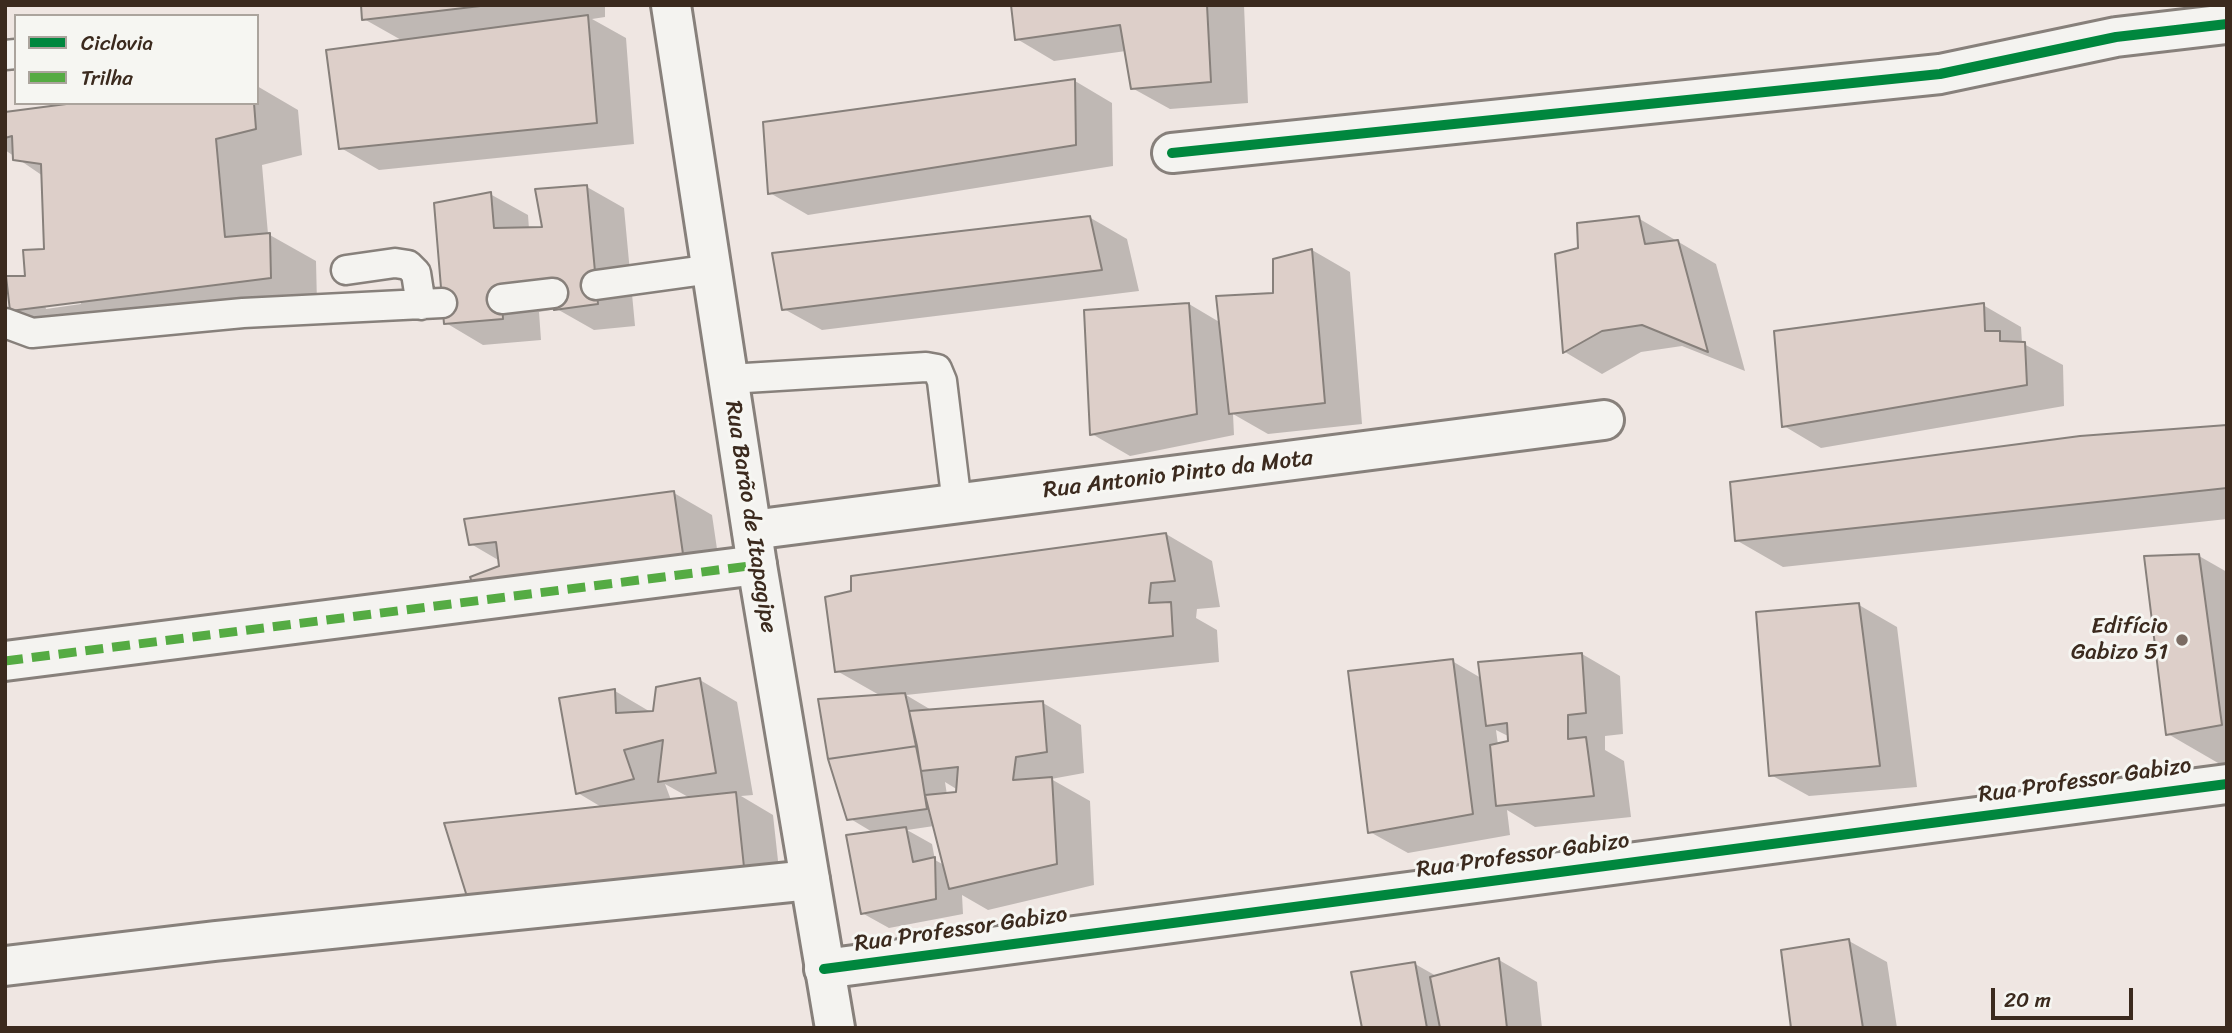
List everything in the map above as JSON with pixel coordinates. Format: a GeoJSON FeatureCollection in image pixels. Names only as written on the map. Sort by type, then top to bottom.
{"type":"FeatureCollection","features":[{"type":"Feature","properties":{"kind":"street","name":"Rua Barão de Itapagipe"},"geometry":{"type":"LineString","coordinates":[[671,5],[754,548],[835,1028]]}},
{"type":"Feature","properties":{"kind":"street"},"geometry":{"type":"LineString","coordinates":[[1171,153],[1940,74],[2116,37],[2227,24]]}},
{"type":"Feature","properties":{"kind":"street","name":"Rua Antonio Pinto da Mota"},"geometry":{"type":"LineString","coordinates":[[5,661],[754,548],[957,504],[1604,420]]}},
{"type":"Feature","properties":{"kind":"street","name":"Rua Professor Gabizo"},"geometry":{"type":"LineString","coordinates":[[824,969],[2227,784]]}},
{"type":"Feature","properties":{"kind":"street"},"geometry":{"type":"LineString","coordinates":[[5,966],[215,941],[810,880]]}},
{"type":"Feature","properties":{"kind":"lane"},"geometry":{"type":"LineString","coordinates":[[5,323],[32,333],[243,313],[431,304],[416,273],[408,265],[395,263],[345,270]]}},
{"type":"Feature","properties":{"kind":"lane"},"geometry":{"type":"LineString","coordinates":[[596,285],[712,269]]}},
{"type":"Feature","properties":{"kind":"lane"},"geometry":{"type":"LineString","coordinates":[[502,299],[553,293]]}},
{"type":"Feature","properties":{"kind":"lane"},"geometry":{"type":"LineString","coordinates":[[729,379],[926,367],[937,369],[942,381],[957,504]]}},
{"type":"Feature","properties":{"kind":"building"},"geometry":{"type":"Polygon","coordinates":[[[361,5],[489,5],[362,20],[361,5]]]}},
{"type":"Feature","properties":{"kind":"building"},"geometry":{"type":"Polygon","coordinates":[[[1011,5],[1207,5],[1211,82],[1131,89],[1120,25],[1015,40],[1011,5]]]}},
{"type":"Feature","properties":{"kind":"building"},"geometry":{"type":"Polygon","coordinates":[[[588,15],[597,123],[339,149],[326,50],[588,15]]]}},
{"type":"Feature","properties":{"kind":"building"},"geometry":{"type":"Polygon","coordinates":[[[1075,79],[1076,145],[768,194],[763,122],[1075,79]]]}},
{"type":"Feature","properties":{"kind":"building"},"geometry":{"type":"Polygon","coordinates":[[[59,105],[254,105],[256,129],[216,139],[225,237],[270,233],[271,278],[10,311],[6,276],[25,276],[23,250],[44,249],[41,164],[13,160],[12,136],[5,138],[5,112],[59,105]]]}},
{"type":"Feature","properties":{"kind":"building"},"geometry":{"type":"Polygon","coordinates":[[[587,185],[598,304],[554,310],[553,293],[502,299],[503,319],[444,324],[434,203],[491,192],[494,228],[542,227],[535,189],[587,185]]]}},
{"type":"Feature","properties":{"kind":"building"},"geometry":{"type":"Polygon","coordinates":[[[1090,216],[1102,270],[782,310],[772,253],[1090,216]]]}},
{"type":"Feature","properties":{"kind":"building"},"geometry":{"type":"Polygon","coordinates":[[[1639,216],[1645,244],[1678,240],[1708,352],[1642,325],[1602,331],[1563,353],[1555,254],[1578,248],[1577,223],[1639,216]]]}},
{"type":"Feature","properties":{"kind":"building"},"geometry":{"type":"Polygon","coordinates":[[[1312,249],[1325,403],[1229,414],[1216,296],[1273,293],[1273,259],[1312,249]]]}},
{"type":"Feature","properties":{"kind":"building"},"geometry":{"type":"Polygon","coordinates":[[[1189,303],[1197,414],[1090,435],[1084,310],[1189,303]]]}},
{"type":"Feature","properties":{"kind":"building"},"geometry":{"type":"Polygon","coordinates":[[[1984,303],[1985,331],[2000,331],[2000,341],[2025,342],[2027,385],[1782,427],[1774,331],[1984,303]]]}},
{"type":"Feature","properties":{"kind":"building"},"geometry":{"type":"Polygon","coordinates":[[[2227,425],[2227,488],[1735,541],[1730,482],[2080,436],[2227,425]]]}},
{"type":"Feature","properties":{"kind":"building"},"geometry":{"type":"Polygon","coordinates":[[[674,491],[683,554],[475,590],[470,577],[499,566],[496,542],[469,545],[464,519],[674,491]]]}},
{"type":"Feature","properties":{"kind":"building"},"geometry":{"type":"Polygon","coordinates":[[[1166,533],[1175,581],[1151,583],[1149,603],[1171,602],[1173,636],[835,672],[825,597],[851,591],[851,576],[1166,533]]]}},
{"type":"Feature","properties":{"kind":"building","name":"Edifício Gabizo 51"},"geometry":{"type":"Polygon","coordinates":[[[2199,554],[2222,725],[2166,735],[2144,556],[2199,554]]]}},
{"type":"Feature","properties":{"kind":"building"},"geometry":{"type":"Polygon","coordinates":[[[1859,603],[1880,766],[1769,776],[1756,612],[1859,603]]]}},
{"type":"Feature","properties":{"kind":"building"},"geometry":{"type":"Polygon","coordinates":[[[1582,653],[1586,713],[1568,715],[1568,739],[1586,737],[1594,796],[1496,806],[1490,745],[1508,741],[1507,723],[1486,726],[1478,662],[1582,653]]]}},
{"type":"Feature","properties":{"kind":"building"},"geometry":{"type":"Polygon","coordinates":[[[1453,659],[1473,814],[1368,833],[1348,671],[1453,659]]]}},
{"type":"Feature","properties":{"kind":"building"},"geometry":{"type":"Polygon","coordinates":[[[700,678],[716,773],[658,782],[663,740],[624,750],[634,779],[576,794],[559,698],[615,689],[616,713],[653,711],[656,687],[700,678]]]}},
{"type":"Feature","properties":{"kind":"building"},"geometry":{"type":"Polygon","coordinates":[[[905,693],[917,746],[828,759],[818,699],[905,693]]]}},
{"type":"Feature","properties":{"kind":"building"},"geometry":{"type":"Polygon","coordinates":[[[1043,701],[1047,752],[1016,757],[1013,780],[1052,777],[1057,864],[949,889],[925,795],[956,792],[958,767],[921,771],[909,711],[1043,701]]]}},
{"type":"Feature","properties":{"kind":"building"},"geometry":{"type":"Polygon","coordinates":[[[917,746],[927,809],[847,820],[828,759],[917,746]]]}},
{"type":"Feature","properties":{"kind":"building"},"geometry":{"type":"Polygon","coordinates":[[[736,792],[744,867],[469,903],[444,823],[736,792]]]}},
{"type":"Feature","properties":{"kind":"building"},"geometry":{"type":"Polygon","coordinates":[[[906,827],[913,862],[935,857],[936,899],[861,914],[846,835],[906,827]]]}},
{"type":"Feature","properties":{"kind":"building"},"geometry":{"type":"Polygon","coordinates":[[[1849,939],[1863,1028],[1791,1028],[1781,950],[1849,939]]]}},
{"type":"Feature","properties":{"kind":"building"},"geometry":{"type":"Polygon","coordinates":[[[1499,958],[1507,1028],[1440,1028],[1430,977],[1499,958]]]}},
{"type":"Feature","properties":{"kind":"building"},"geometry":{"type":"Polygon","coordinates":[[[1415,962],[1427,1028],[1362,1028],[1351,972],[1415,962]]]}},
{"type":"Feature","properties":{"kind":"marked path"},"geometry":{"type":"LineString","coordinates":[[5,661],[757,565]]}},
{"type":"Feature","properties":{"kind":"cycle path"},"geometry":{"type":"LineString","coordinates":[[1172,153],[1940,74],[2116,37],[2227,24]]}},
{"type":"Feature","properties":{"kind":"cycle path"},"geometry":{"type":"LineString","coordinates":[[824,969],[2227,784]]}},
{"type":"Feature","properties":{"kind":"place","name":"Edifício Gabizo 51"},"geometry":{"type":"Point","coordinates":[2182,640]}}]}
